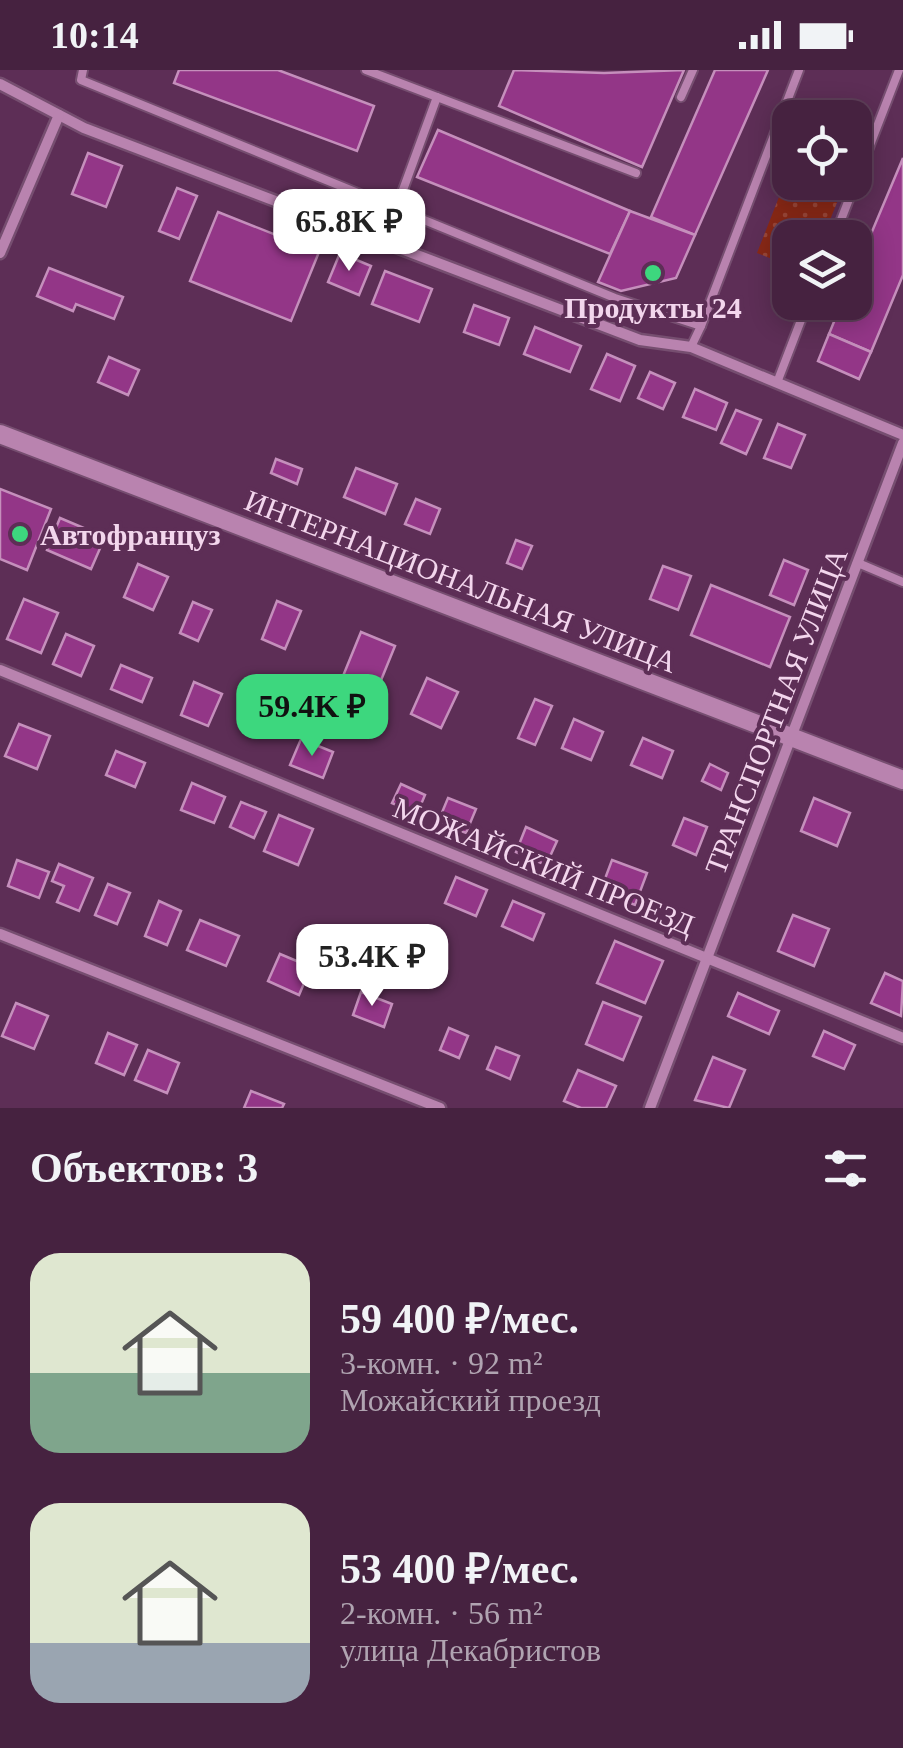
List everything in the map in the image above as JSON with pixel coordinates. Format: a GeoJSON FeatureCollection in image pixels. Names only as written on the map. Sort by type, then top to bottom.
{"type":"FeatureCollection","features":[{"type":"Feature","properties":{"kind":"street"},"geometry":{"type":"LineString","coordinates":[[0,84],[59,115],[640,340],[691,348],[778,380],[903,434]]}},
{"type":"Feature","properties":{"kind":"street"},"geometry":{"type":"LineString","coordinates":[[0,253],[59,115]]}},
{"type":"Feature","properties":{"kind":"street","name":"ИНТЕРНАЦИОНАЛЬНАЯ УЛИЦА"},"geometry":{"type":"LineString","coordinates":[[0,434],[903,780]]}},
{"type":"Feature","properties":{"kind":"street","name":"ТРАНСПОРТНАЯ УЛИЦА"},"geometry":{"type":"LineString","coordinates":[[650,1108],[903,443]]}},
{"type":"Feature","properties":{"kind":"street","name":"МОЖАЙСКИЙ ПРОЕЗД"},"geometry":{"type":"LineString","coordinates":[[0,670],[903,1038]]}},
{"type":"Feature","properties":{"kind":"street"},"geometry":{"type":"LineString","coordinates":[[0,934],[440,1108]]}},
{"type":"Feature","properties":{"kind":"lane"},"geometry":{"type":"LineString","coordinates":[[83,70],[80,80],[615,298],[701,326]]}},
{"type":"Feature","properties":{"kind":"lane"},"geometry":{"type":"LineString","coordinates":[[366,70],[636,173]]}},
{"type":"Feature","properties":{"kind":"lane"},"geometry":{"type":"LineString","coordinates":[[681,98],[694,70]]}},
{"type":"Feature","properties":{"kind":"lane"},"geometry":{"type":"LineString","coordinates":[[691,348],[798,70]]}},
{"type":"Feature","properties":{"kind":"lane"},"geometry":{"type":"LineString","coordinates":[[841,220],[899,70]]}},
{"type":"Feature","properties":{"kind":"lane"},"geometry":{"type":"LineString","coordinates":[[396,209],[437,97]]}},
{"type":"Feature","properties":{"kind":"lane"},"geometry":{"type":"LineString","coordinates":[[778,380],[801,320]]}},
{"type":"Feature","properties":{"kind":"lane"},"geometry":{"type":"LineString","coordinates":[[858,563],[903,582]]}},
{"type":"Feature","properties":{"kind":"shaded area"},"geometry":{"type":"Polygon","coordinates":[[[778,200],[838,200],[830,220],[772,220],[772,259],[757,253],[778,200]]]}},
{"type":"Feature","properties":{"kind":"building"},"geometry":{"type":"Polygon","coordinates":[[[179,70],[278,70],[374,106],[357,151],[174,83],[179,70]]]}},
{"type":"Feature","properties":{"kind":"building"},"geometry":{"type":"Polygon","coordinates":[[[514,70],[684,70],[642,167],[499,106],[514,70]]]}},
{"type":"Feature","properties":{"kind":"building"},"geometry":{"type":"Polygon","coordinates":[[[715,70],[768,70],[695,235],[651,217],[715,70]]]}},
{"type":"Feature","properties":{"kind":"building"},"geometry":{"type":"Polygon","coordinates":[[[438,130],[630,211],[610,254],[417,177],[438,130]]]}},
{"type":"Feature","properties":{"kind":"building"},"geometry":{"type":"Polygon","coordinates":[[[88,153],[122,166],[106,207],[72,194],[88,153]]]}},
{"type":"Feature","properties":{"kind":"building"},"geometry":{"type":"Polygon","coordinates":[[[903,158],[903,275],[871,352],[829,334],[835,320],[872,320],[872,232],[903,158]]]}},
{"type":"Feature","properties":{"kind":"building"},"geometry":{"type":"Polygon","coordinates":[[[177,188],[197,196],[179,239],[159,231],[177,188]]]}},
{"type":"Feature","properties":{"kind":"building"},"geometry":{"type":"Polygon","coordinates":[[[630,211],[695,235],[676,278],[621,291],[598,282],[630,211]]]}},
{"type":"Feature","properties":{"kind":"building"},"geometry":{"type":"Polygon","coordinates":[[[218,212],[319,252],[291,321],[190,281],[218,212]]]}},
{"type":"Feature","properties":{"kind":"building"},"geometry":{"type":"Polygon","coordinates":[[[340,253],[371,266],[359,295],[328,282],[340,253]]]}},
{"type":"Feature","properties":{"kind":"building"},"geometry":{"type":"Polygon","coordinates":[[[49,268],[123,297],[114,319],[76,304],[73,311],[37,296],[49,268]]]}},
{"type":"Feature","properties":{"kind":"building"},"geometry":{"type":"Polygon","coordinates":[[[385,271],[432,289],[419,322],[372,304],[385,271]]]}},
{"type":"Feature","properties":{"kind":"building"},"geometry":{"type":"Polygon","coordinates":[[[474,305],[509,318],[499,345],[464,332],[474,305]]]}},
{"type":"Feature","properties":{"kind":"building"},"geometry":{"type":"Polygon","coordinates":[[[535,327],[581,346],[570,372],[524,354],[535,327]]]}},
{"type":"Feature","properties":{"kind":"building"},"geometry":{"type":"Polygon","coordinates":[[[829,334],[871,352],[859,379],[818,361],[829,334]]]}},
{"type":"Feature","properties":{"kind":"building"},"geometry":{"type":"Polygon","coordinates":[[[607,354],[635,366],[620,401],[591,389],[607,354]]]}},
{"type":"Feature","properties":{"kind":"building"},"geometry":{"type":"Polygon","coordinates":[[[109,357],[139,370],[128,395],[98,382],[109,357]]]}},
{"type":"Feature","properties":{"kind":"building"},"geometry":{"type":"Polygon","coordinates":[[[650,372],[675,383],[663,409],[638,398],[650,372]]]}},
{"type":"Feature","properties":{"kind":"building"},"geometry":{"type":"Polygon","coordinates":[[[695,389],[727,403],[716,430],[683,417],[695,389]]]}},
{"type":"Feature","properties":{"kind":"building"},"geometry":{"type":"Polygon","coordinates":[[[736,410],[761,420],[746,454],[721,443],[736,410]]]}},
{"type":"Feature","properties":{"kind":"building"},"geometry":{"type":"Polygon","coordinates":[[[778,424],[805,435],[791,468],[764,458],[778,424]]]}},
{"type":"Feature","properties":{"kind":"building"},"geometry":{"type":"Polygon","coordinates":[[[276,459],[302,469],[297,484],[271,473],[276,459]]]}},
{"type":"Feature","properties":{"kind":"building"},"geometry":{"type":"Polygon","coordinates":[[[356,468],[397,484],[385,514],[344,497],[356,468]]]}},
{"type":"Feature","properties":{"kind":"building","name":"Автофранцуз"},"geometry":{"type":"Polygon","coordinates":[[[0,489],[51,509],[27,570],[0,559],[0,489]]]}},
{"type":"Feature","properties":{"kind":"building"},"geometry":{"type":"Polygon","coordinates":[[[416,499],[440,509],[430,534],[405,524],[416,499]]]}},
{"type":"Feature","properties":{"kind":"building"},"geometry":{"type":"Polygon","coordinates":[[[60,518],[105,537],[91,569],[47,550],[60,518]]]}},
{"type":"Feature","properties":{"kind":"building"},"geometry":{"type":"Polygon","coordinates":[[[516,540],[532,546],[522,569],[507,563],[516,540]]]}},
{"type":"Feature","properties":{"kind":"building"},"geometry":{"type":"Polygon","coordinates":[[[784,560],[808,570],[794,605],[770,595],[784,560]]]}},
{"type":"Feature","properties":{"kind":"building"},"geometry":{"type":"Polygon","coordinates":[[[138,564],[168,577],[153,610],[124,597],[138,564]]]}},
{"type":"Feature","properties":{"kind":"building"},"geometry":{"type":"Polygon","coordinates":[[[663,566],[691,576],[678,610],[650,599],[663,566]]]}},
{"type":"Feature","properties":{"kind":"building"},"geometry":{"type":"Polygon","coordinates":[[[711,585],[790,617],[770,667],[691,635],[711,585]]]}},
{"type":"Feature","properties":{"kind":"building"},"geometry":{"type":"Polygon","coordinates":[[[24,599],[58,613],[41,653],[7,639],[24,599]]]}},
{"type":"Feature","properties":{"kind":"building"},"geometry":{"type":"Polygon","coordinates":[[[277,601],[301,611],[285,649],[262,639],[277,601]]]}},
{"type":"Feature","properties":{"kind":"building"},"geometry":{"type":"Polygon","coordinates":[[[193,602],[212,610],[198,641],[180,633],[193,602]]]}},
{"type":"Feature","properties":{"kind":"building"},"geometry":{"type":"Polygon","coordinates":[[[361,632],[395,646],[377,690],[343,676],[361,632]]]}},
{"type":"Feature","properties":{"kind":"building"},"geometry":{"type":"Polygon","coordinates":[[[66,634],[94,646],[81,676],[53,664],[66,634]]]}},
{"type":"Feature","properties":{"kind":"building"},"geometry":{"type":"Polygon","coordinates":[[[121,665],[152,678],[142,702],[111,689],[121,665]]]}},
{"type":"Feature","properties":{"kind":"building"},"geometry":{"type":"Polygon","coordinates":[[[427,678],[458,692],[441,728],[411,714],[427,678]]]}},
{"type":"Feature","properties":{"kind":"building"},"geometry":{"type":"Polygon","coordinates":[[[194,682],[222,694],[208,726],[181,715],[194,682]]]}},
{"type":"Feature","properties":{"kind":"building"},"geometry":{"type":"Polygon","coordinates":[[[535,699],[552,706],[535,745],[518,738],[535,699]]]}},
{"type":"Feature","properties":{"kind":"building"},"geometry":{"type":"Polygon","coordinates":[[[574,719],[603,732],[591,760],[562,748],[574,719]]]}},
{"type":"Feature","properties":{"kind":"building"},"geometry":{"type":"Polygon","coordinates":[[[19,724],[50,736],[37,769],[5,756],[19,724]]]}},
{"type":"Feature","properties":{"kind":"building"},"geometry":{"type":"Polygon","coordinates":[[[643,738],[673,751],[662,778],[631,765],[643,738]]]}},
{"type":"Feature","properties":{"kind":"building"},"geometry":{"type":"Polygon","coordinates":[[[301,739],[333,752],[323,778],[290,765],[301,739]]]}},
{"type":"Feature","properties":{"kind":"building"},"geometry":{"type":"Polygon","coordinates":[[[116,751],[145,763],[135,787],[106,775],[116,751]]]}},
{"type":"Feature","properties":{"kind":"building"},"geometry":{"type":"Polygon","coordinates":[[[710,764],[728,773],[721,790],[702,781],[710,764]]]}},
{"type":"Feature","properties":{"kind":"building"},"geometry":{"type":"Polygon","coordinates":[[[192,783],[225,797],[214,823],[181,810],[192,783]]]}},
{"type":"Feature","properties":{"kind":"building"},"geometry":{"type":"Polygon","coordinates":[[[401,784],[425,795],[417,814],[392,803],[401,784]]]}},
{"type":"Feature","properties":{"kind":"building"},"geometry":{"type":"Polygon","coordinates":[[[448,798],[476,809],[466,833],[438,822],[448,798]]]}},
{"type":"Feature","properties":{"kind":"building"},"geometry":{"type":"Polygon","coordinates":[[[814,798],[850,813],[837,846],[801,831],[814,798]]]}},
{"type":"Feature","properties":{"kind":"building"},"geometry":{"type":"Polygon","coordinates":[[[241,802],[266,812],[254,838],[230,827],[241,802]]]}},
{"type":"Feature","properties":{"kind":"building"},"geometry":{"type":"Polygon","coordinates":[[[279,815],[313,829],[298,865],[264,851],[279,815]]]}},
{"type":"Feature","properties":{"kind":"building"},"geometry":{"type":"Polygon","coordinates":[[[684,818],[707,827],[696,855],[673,845],[684,818]]]}},
{"type":"Feature","properties":{"kind":"building"},"geometry":{"type":"Polygon","coordinates":[[[526,827],[557,841],[546,865],[516,852],[526,827]]]}},
{"type":"Feature","properties":{"kind":"building"},"geometry":{"type":"Polygon","coordinates":[[[17,860],[49,872],[39,898],[8,886],[17,860]]]}},
{"type":"Feature","properties":{"kind":"building"},"geometry":{"type":"Polygon","coordinates":[[[612,860],[647,873],[635,905],[600,892],[612,860]]]}},
{"type":"Feature","properties":{"kind":"building"},"geometry":{"type":"Polygon","coordinates":[[[59,864],[93,878],[79,911],[57,902],[64,886],[52,881],[59,864]]]}},
{"type":"Feature","properties":{"kind":"building"},"geometry":{"type":"Polygon","coordinates":[[[456,877],[487,890],[476,916],[445,903],[456,877]]]}},
{"type":"Feature","properties":{"kind":"building"},"geometry":{"type":"Polygon","coordinates":[[[108,884],[130,893],[117,924],[95,915],[108,884]]]}},
{"type":"Feature","properties":{"kind":"building"},"geometry":{"type":"Polygon","coordinates":[[[159,901],[181,911],[167,945],[145,936],[159,901]]]}},
{"type":"Feature","properties":{"kind":"building"},"geometry":{"type":"Polygon","coordinates":[[[513,901],[544,914],[533,940],[502,926],[513,901]]]}},
{"type":"Feature","properties":{"kind":"building"},"geometry":{"type":"Polygon","coordinates":[[[793,915],[829,929],[814,966],[778,951],[793,915]]]}},
{"type":"Feature","properties":{"kind":"building"},"geometry":{"type":"Polygon","coordinates":[[[200,920],[239,936],[226,966],[187,950],[200,920]]]}},
{"type":"Feature","properties":{"kind":"building"},"geometry":{"type":"Polygon","coordinates":[[[615,941],[663,961],[645,1003],[597,983],[615,941]]]}},
{"type":"Feature","properties":{"kind":"building"},"geometry":{"type":"Polygon","coordinates":[[[280,954],[311,967],[299,995],[268,981],[280,954]]]}},
{"type":"Feature","properties":{"kind":"building"},"geometry":{"type":"Polygon","coordinates":[[[885,973],[903,981],[901,1016],[871,1003],[885,973]]]}},
{"type":"Feature","properties":{"kind":"building"},"geometry":{"type":"Polygon","coordinates":[[[361,992],[392,1004],[384,1027],[353,1015],[361,992]]]}},
{"type":"Feature","properties":{"kind":"building"},"geometry":{"type":"Polygon","coordinates":[[[738,993],[779,1011],[769,1034],[728,1016],[738,993]]]}},
{"type":"Feature","properties":{"kind":"building"},"geometry":{"type":"Polygon","coordinates":[[[603,1002],[641,1017],[623,1060],[586,1044],[603,1002]]]}},
{"type":"Feature","properties":{"kind":"building"},"geometry":{"type":"Polygon","coordinates":[[[16,1003],[48,1016],[34,1049],[2,1036],[16,1003]]]}},
{"type":"Feature","properties":{"kind":"building"},"geometry":{"type":"Polygon","coordinates":[[[449,1028],[468,1036],[459,1058],[440,1050],[449,1028]]]}},
{"type":"Feature","properties":{"kind":"building"},"geometry":{"type":"Polygon","coordinates":[[[824,1031],[855,1045],[844,1069],[813,1056],[824,1031]]]}},
{"type":"Feature","properties":{"kind":"building"},"geometry":{"type":"Polygon","coordinates":[[[108,1033],[137,1045],[124,1075],[96,1063],[108,1033]]]}},
{"type":"Feature","properties":{"kind":"building"},"geometry":{"type":"Polygon","coordinates":[[[496,1047],[519,1056],[510,1079],[487,1069],[496,1047]]]}},
{"type":"Feature","properties":{"kind":"building"},"geometry":{"type":"Polygon","coordinates":[[[148,1050],[179,1063],[167,1093],[135,1080],[148,1050]]]}},
{"type":"Feature","properties":{"kind":"building"},"geometry":{"type":"Polygon","coordinates":[[[713,1057],[745,1070],[729,1108],[695,1100],[713,1057]]]}},
{"type":"Feature","properties":{"kind":"building"},"geometry":{"type":"Polygon","coordinates":[[[578,1070],[616,1086],[606,1108],[581,1108],[564,1101],[578,1070]]]}},
{"type":"Feature","properties":{"kind":"building"},"geometry":{"type":"Polygon","coordinates":[[[251,1091],[284,1104],[282,1108],[244,1108],[251,1091]]]}},
{"type":"Feature","properties":{"kind":"place","name":"Продукты 24"},"geometry":{"type":"Point","coordinates":[653,273]}},
{"type":"Feature","properties":{"kind":"place","name":"Автофранцуз"},"geometry":{"type":"Point","coordinates":[20,534]}}]}
